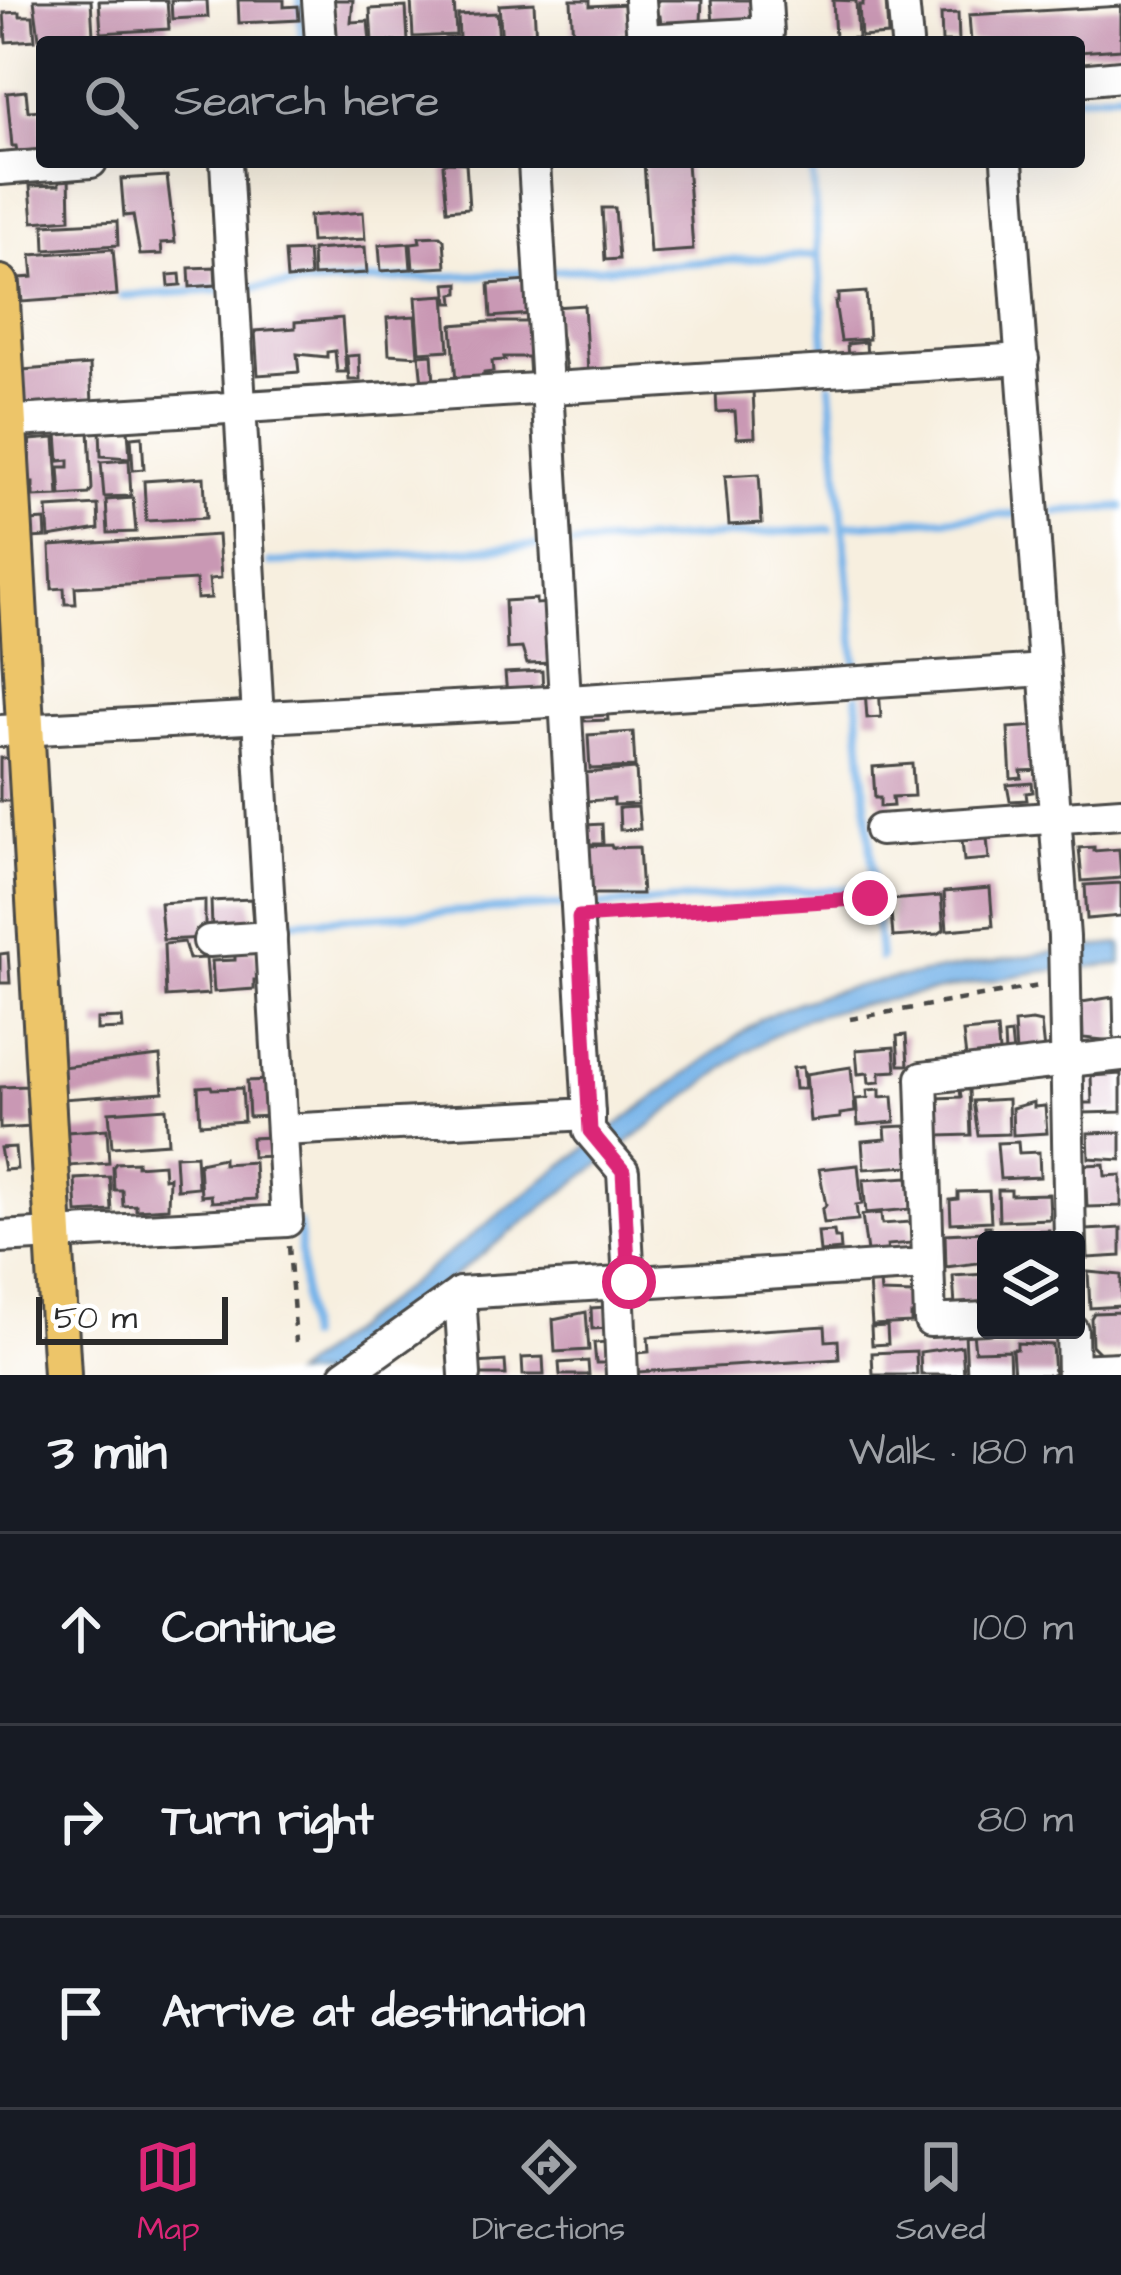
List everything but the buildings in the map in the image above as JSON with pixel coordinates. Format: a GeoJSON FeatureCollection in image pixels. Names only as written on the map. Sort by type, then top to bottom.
{"type":"FeatureCollection","features":[{"type":"Feature","properties":{"kind":"main road"},"geometry":{"type":"LineString","coordinates":[[0,284],[13,730],[62,1375]]}},
{"type":"Feature","properties":{"kind":"street"},"geometry":{"type":"LineString","coordinates":[[318,0],[321,36]]}},
{"type":"Feature","properties":{"kind":"street"},"geometry":{"type":"LineString","coordinates":[[640,0],[643,36]]}},
{"type":"Feature","properties":{"kind":"street"},"geometry":{"type":"LineString","coordinates":[[721,36],[768,33],[766,0]]}},
{"type":"Feature","properties":{"kind":"street"},"geometry":{"type":"LineString","coordinates":[[903,0],[906,36]]}},
{"type":"Feature","properties":{"kind":"street"},"geometry":{"type":"LineString","coordinates":[[1085,79],[1121,76]]}},
{"type":"Feature","properties":{"kind":"street"},"geometry":{"type":"LineString","coordinates":[[0,169],[36,166]]}},
{"type":"Feature","properties":{"kind":"street"},"geometry":{"type":"LineString","coordinates":[[0,1237],[287,1221],[226,168]]}},
{"type":"Feature","properties":{"kind":"street"},"geometry":{"type":"LineString","coordinates":[[534,168],[589,1123],[623,1171],[622,1375]]}},
{"type":"Feature","properties":{"kind":"street"},"geometry":{"type":"LineString","coordinates":[[1007,168],[1064,937],[1070,1231]]}},
{"type":"Feature","properties":{"kind":"street"},"geometry":{"type":"LineString","coordinates":[[4,422],[1023,359]]}},
{"type":"Feature","properties":{"kind":"street"},"geometry":{"type":"LineString","coordinates":[[13,730],[1044,670]]}},
{"type":"Feature","properties":{"kind":"street"},"geometry":{"type":"LineString","coordinates":[[880,830],[1121,813]]}},
{"type":"Feature","properties":{"kind":"street"},"geometry":{"type":"LineString","coordinates":[[209,941],[271,937]]}},
{"type":"Feature","properties":{"kind":"street"},"geometry":{"type":"LineString","coordinates":[[977,1318],[929,1321],[922,1078],[1121,1055]]}},
{"type":"Feature","properties":{"kind":"street"},"geometry":{"type":"LineString","coordinates":[[282,1130],[589,1123]]}},
{"type":"Feature","properties":{"kind":"street"},"geometry":{"type":"LineString","coordinates":[[345,1375],[460,1293],[928,1264]]}},
{"type":"Feature","properties":{"kind":"street"},"geometry":{"type":"LineString","coordinates":[[460,1293],[465,1375]]}},
{"type":"Feature","properties":{"kind":"street"},"geometry":{"type":"LineString","coordinates":[[1072,1339],[1073,1372],[1121,1368]]}},
{"type":"Feature","properties":{"kind":"path"},"geometry":{"type":"LineString","coordinates":[[579,917],[870,898]]}},
{"type":"Feature","properties":{"kind":"path"},"geometry":{"type":"LineString","coordinates":[[850,1019],[1064,980]]}},
{"type":"Feature","properties":{"kind":"path"},"geometry":{"type":"LineString","coordinates":[[287,1221],[296,1342]]}},
{"type":"Feature","properties":{"kind":"water"},"geometry":{"type":"Polygon","coordinates":[[[1121,944],[1121,964],[1036,972],[800,1020],[744,1053],[325,1375],[292,1375],[759,1020],[802,1001],[868,983],[1121,944]]]}},
{"type":"Feature","properties":{"kind":"waterway"},"geometry":{"type":"LineString","coordinates":[[300,0],[302,36]]}},
{"type":"Feature","properties":{"kind":"waterway"},"geometry":{"type":"LineString","coordinates":[[1085,96],[1121,92]]}},
{"type":"Feature","properties":{"kind":"waterway"},"geometry":{"type":"LineString","coordinates":[[812,168],[826,361]]}},
{"type":"Feature","properties":{"kind":"waterway"},"geometry":{"type":"LineString","coordinates":[[552,271],[819,255]]}},
{"type":"Feature","properties":{"kind":"waterway"},"geometry":{"type":"LineString","coordinates":[[246,292],[246,288],[527,272]]}},
{"type":"Feature","properties":{"kind":"waterway"},"geometry":{"type":"LineString","coordinates":[[122,296],[224,290]]}},
{"type":"Feature","properties":{"kind":"waterway"},"geometry":{"type":"LineString","coordinates":[[830,385],[857,674]]}},
{"type":"Feature","properties":{"kind":"waterway"},"geometry":{"type":"LineString","coordinates":[[1056,512],[1121,507]]}},
{"type":"Feature","properties":{"kind":"waterway"},"geometry":{"type":"LineString","coordinates":[[850,525],[1017,514]]}},
{"type":"Feature","properties":{"kind":"waterway"},"geometry":{"type":"LineString","coordinates":[[572,545],[830,529]]}},
{"type":"Feature","properties":{"kind":"waterway"},"geometry":{"type":"LineString","coordinates":[[270,563],[545,545]]}},
{"type":"Feature","properties":{"kind":"waterway"},"geometry":{"type":"LineString","coordinates":[[857,696],[880,958]]}},
{"type":"Feature","properties":{"kind":"waterway"},"geometry":{"type":"LineString","coordinates":[[590,906],[874,887]]}},
{"type":"Feature","properties":{"kind":"waterway"},"geometry":{"type":"LineString","coordinates":[[281,922],[566,905]]}},
{"type":"Feature","properties":{"kind":"waterway"},"geometry":{"type":"LineString","coordinates":[[299,1224],[306,1337]]}},
{"type":"Feature","properties":{"kind":"route"},"geometry":{"type":"LineString","coordinates":[[629,1282],[623,1171],[590,1131],[579,917],[870,898]]}}]}
